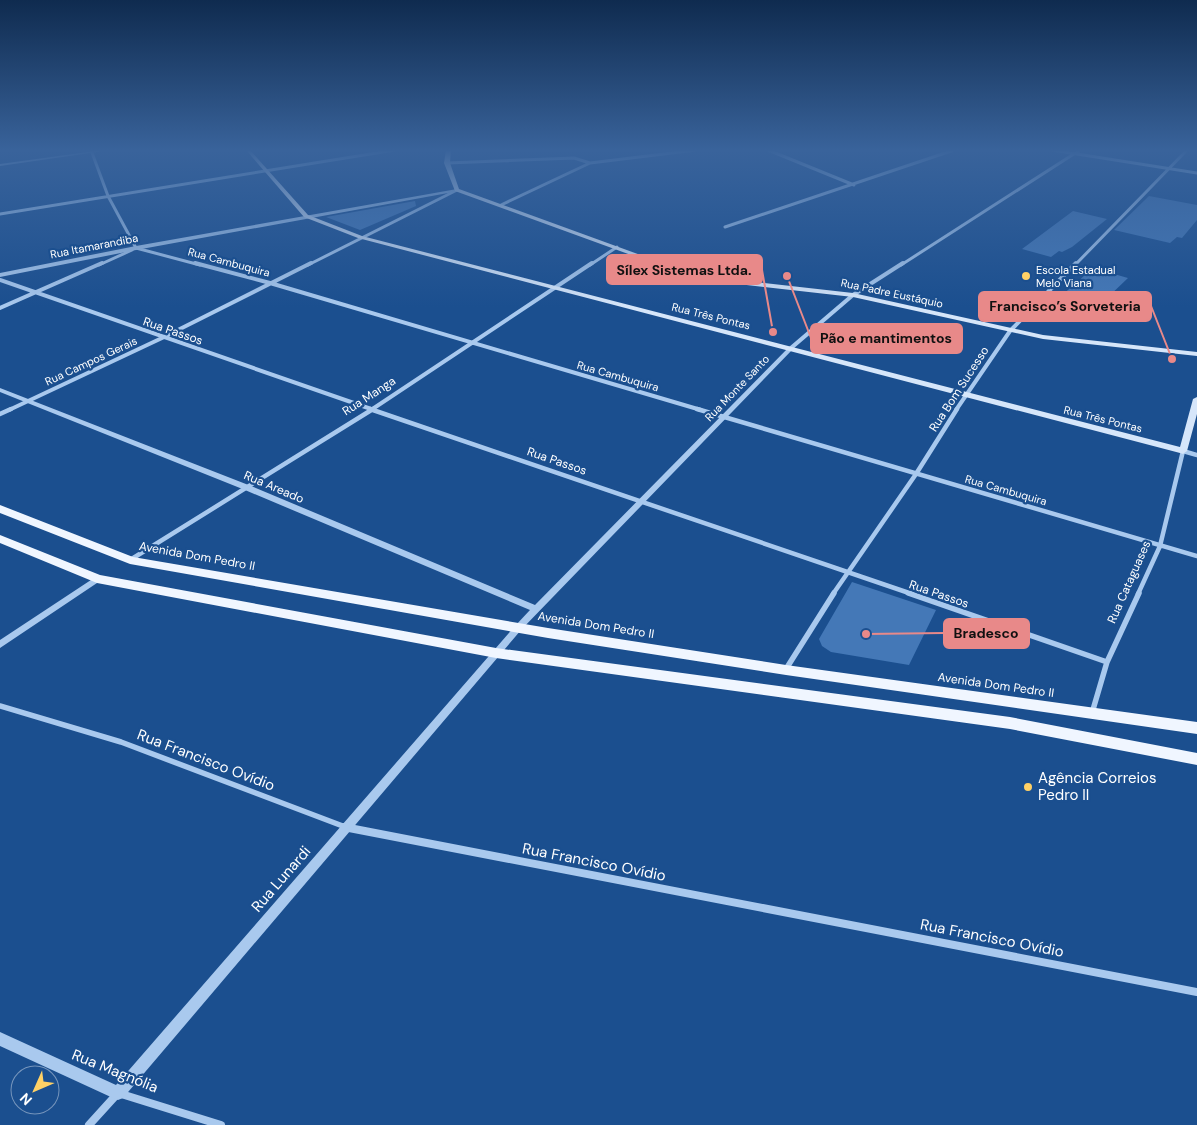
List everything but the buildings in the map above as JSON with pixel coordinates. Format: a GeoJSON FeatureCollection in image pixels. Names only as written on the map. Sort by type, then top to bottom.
{"type":"FeatureCollection","features":[{"type":"Feature","properties":{"kind":"main road","name":"Rua Três Pontas"},"geometry":{"type":"LineString","coordinates":[[295,202],[306,216],[360,237],[1183,451]]}},
{"type":"Feature","properties":{"kind":"main road","name":"Rua Padre Eustáquio"},"geometry":{"type":"LineString","coordinates":[[494,202],[703,278],[853,295],[1043,338],[1197,354]]}},
{"type":"Feature","properties":{"kind":"main road","name":"Rua Cataguases"},"geometry":{"type":"LineString","coordinates":[[1183,451],[1197,399]]}},
{"type":"Feature","properties":{"kind":"main road","name":"Avenida Dom Pedro II"},"geometry":{"type":"LineString","coordinates":[[0,509],[130,560],[518,628],[786,670],[1197,728]]}},
{"type":"Feature","properties":{"kind":"main road"},"geometry":{"type":"LineString","coordinates":[[0,539],[97,579],[496,653],[1010,723],[1197,759]]}},
{"type":"Feature","properties":{"kind":"street"},"geometry":{"type":"LineString","coordinates":[[0,214],[69,202]]}},
{"type":"Feature","properties":{"kind":"street"},"geometry":{"type":"LineString","coordinates":[[0,308],[136,248],[112,202]]}},
{"type":"Feature","properties":{"kind":"street","name":"Rua Itamarandiba"},"geometry":{"type":"LineString","coordinates":[[0,275],[384,202]]}},
{"type":"Feature","properties":{"kind":"street","name":"Rua Campos Gerais"},"geometry":{"type":"LineString","coordinates":[[0,414],[162,338],[431,202]]}},
{"type":"Feature","properties":{"kind":"street"},"geometry":{"type":"LineString","coordinates":[[502,205],[507,202]]}},
{"type":"Feature","properties":{"kind":"street"},"geometry":{"type":"LineString","coordinates":[[725,227],[800,202]]}},
{"type":"Feature","properties":{"kind":"street","name":"Rua Monte Santo"},"geometry":{"type":"LineString","coordinates":[[496,653],[518,628],[791,348],[853,295],[997,202]]}},
{"type":"Feature","properties":{"kind":"street","name":"Rua Bom Sucesso"},"geometry":{"type":"LineString","coordinates":[[786,670],[847,573],[916,474],[965,395],[1010,331],[1135,202]]}},
{"type":"Feature","properties":{"kind":"street","name":"Rua Manga"},"geometry":{"type":"LineString","coordinates":[[130,560],[372,409],[617,247]]}},
{"type":"Feature","properties":{"kind":"street","name":"Rua Cambuquira"},"geometry":{"type":"LineString","coordinates":[[136,248],[270,283],[723,418],[1197,556]]}},
{"type":"Feature","properties":{"kind":"street","name":"Rua Passos"},"geometry":{"type":"LineString","coordinates":[[0,280],[162,338],[643,501],[1107,662]]}},
{"type":"Feature","properties":{"kind":"street","name":"Rua Areado"},"geometry":{"type":"LineString","coordinates":[[0,390],[248,488],[537,610]]}},
{"type":"Feature","properties":{"kind":"street","name":"Rua Três Pontas"},"geometry":{"type":"LineString","coordinates":[[1183,451],[1197,455]]}},
{"type":"Feature","properties":{"kind":"street","name":"Rua Cataguases"},"geometry":{"type":"LineString","coordinates":[[1092,714],[1107,662],[1160,546],[1183,451]]}},
{"type":"Feature","properties":{"kind":"street"},"geometry":{"type":"LineString","coordinates":[[0,645],[97,579]]}},
{"type":"Feature","properties":{"kind":"street","name":"Rua Lunardi"},"geometry":{"type":"LineString","coordinates":[[89,1125],[496,653]]}},
{"type":"Feature","properties":{"kind":"street","name":"Rua Francisco Ovídio"},"geometry":{"type":"LineString","coordinates":[[0,706],[121,742],[346,828],[1197,992]]}},
{"type":"Feature","properties":{"kind":"street","name":"Rua Magnólia"},"geometry":{"type":"LineString","coordinates":[[0,1039],[118,1093],[221,1125]]}},
{"type":"Feature","properties":{"kind":"place","name":"Pão e mantimentos"},"geometry":{"type":"Point","coordinates":[787,276]}},
{"type":"Feature","properties":{"kind":"place","name":"Escola Estadual Melo Viana"},"geometry":{"type":"Point","coordinates":[1026,276]}},
{"type":"Feature","properties":{"kind":"place","name":"Sílex Sistemas Ltda."},"geometry":{"type":"Point","coordinates":[773,332]}},
{"type":"Feature","properties":{"kind":"place","name":"Francisco’s Sorveteria"},"geometry":{"type":"Point","coordinates":[1172,359]}},
{"type":"Feature","properties":{"kind":"place","name":"Bradesco"},"geometry":{"type":"Point","coordinates":[866,634]}},
{"type":"Feature","properties":{"kind":"place","name":"Agência Correios Pedro II"},"geometry":{"type":"Point","coordinates":[1028,787]}}]}
